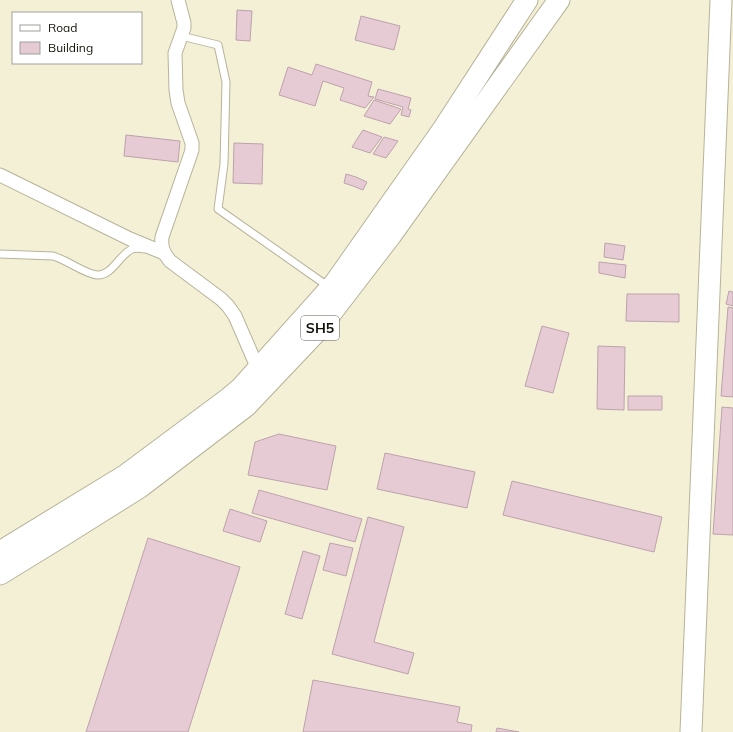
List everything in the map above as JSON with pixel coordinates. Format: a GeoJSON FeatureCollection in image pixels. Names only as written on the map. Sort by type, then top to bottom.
{"type":"FeatureCollection","features":[{"type":"Feature","properties":{"kind":"main road","name":"SH5"},"geometry":{"type":"LineString","coordinates":[[0,574],[112,484],[133,470],[234,394],[258,369],[331,289],[444,128],[527,0]]}},
{"type":"Feature","properties":{"kind":"main road","name":"SH5"},"geometry":{"type":"LineString","coordinates":[[0,552],[56,529],[140,487],[246,406],[318,330],[391,235],[559,0]]}},
{"type":"Feature","properties":{"kind":"main road"},"geometry":{"type":"LineString","coordinates":[[691,732],[721,0]]}},
{"type":"Feature","properties":{"kind":"street"},"geometry":{"type":"LineString","coordinates":[[160,251],[162,237],[192,150],[192,143],[178,103],[174,74],[175,53],[184,23],[178,0]]}},
{"type":"Feature","properties":{"kind":"street"},"geometry":{"type":"LineString","coordinates":[[0,175],[130,239],[160,251],[170,261],[221,299],[228,306],[235,316],[258,369]]}},
{"type":"Feature","properties":{"kind":"lane"},"geometry":{"type":"LineString","coordinates":[[181,36],[218,45],[226,82],[224,164],[218,209],[331,289]]}},
{"type":"Feature","properties":{"kind":"lane"},"geometry":{"type":"LineString","coordinates":[[0,254],[53,256],[61,258],[89,273],[96,275],[108,272],[132,249],[139,248],[160,251]]}},
{"type":"Feature","properties":{"kind":"building"},"geometry":{"type":"Polygon","coordinates":[[[237,10],[252,11],[250,41],[236,40],[237,10]]]}},
{"type":"Feature","properties":{"kind":"building"},"geometry":{"type":"Polygon","coordinates":[[[361,16],[400,26],[394,50],[355,40],[361,16]]]}},
{"type":"Feature","properties":{"kind":"building"},"geometry":{"type":"Polygon","coordinates":[[[316,64],[372,82],[368,96],[374,97],[365,108],[340,100],[344,88],[323,81],[315,106],[279,95],[288,67],[312,75],[316,64]]]}},
{"type":"Feature","properties":{"kind":"building"},"geometry":{"type":"Polygon","coordinates":[[[378,89],[411,98],[408,109],[411,110],[409,117],[401,115],[403,107],[375,99],[378,89]]]}},
{"type":"Feature","properties":{"kind":"building"},"geometry":{"type":"Polygon","coordinates":[[[374,100],[401,109],[390,124],[364,116],[374,100]]]}},
{"type":"Feature","properties":{"kind":"building"},"geometry":{"type":"Polygon","coordinates":[[[363,130],[382,137],[370,153],[352,147],[363,130]]]}},
{"type":"Feature","properties":{"kind":"building"},"geometry":{"type":"Polygon","coordinates":[[[126,135],[180,141],[178,162],[124,156],[126,135]]]}},
{"type":"Feature","properties":{"kind":"building"},"geometry":{"type":"Polygon","coordinates":[[[384,137],[398,141],[386,158],[373,154],[384,137]]]}},
{"type":"Feature","properties":{"kind":"building"},"geometry":{"type":"Polygon","coordinates":[[[234,143],[263,144],[262,184],[233,183],[234,143]]]}},
{"type":"Feature","properties":{"kind":"building"},"geometry":{"type":"Polygon","coordinates":[[[346,174],[367,182],[363,190],[344,183],[346,174]]]}},
{"type":"Feature","properties":{"kind":"building"},"geometry":{"type":"Polygon","coordinates":[[[605,243],[625,246],[623,260],[604,257],[605,243]]]}},
{"type":"Feature","properties":{"kind":"building"},"geometry":{"type":"Polygon","coordinates":[[[599,262],[626,265],[625,278],[599,273],[599,262]]]}},
{"type":"Feature","properties":{"kind":"building"},"geometry":{"type":"Polygon","coordinates":[[[729,291],[733,292],[733,306],[726,304],[729,291]]]}},
{"type":"Feature","properties":{"kind":"building"},"geometry":{"type":"Polygon","coordinates":[[[627,294],[679,294],[679,322],[626,321],[627,294]]]}},
{"type":"Feature","properties":{"kind":"building"},"geometry":{"type":"Polygon","coordinates":[[[728,307],[733,308],[733,397],[721,396],[728,307]]]}},
{"type":"Feature","properties":{"kind":"building"},"geometry":{"type":"Polygon","coordinates":[[[542,326],[569,333],[553,393],[525,386],[542,326]]]}},
{"type":"Feature","properties":{"kind":"building"},"geometry":{"type":"Polygon","coordinates":[[[598,346],[625,347],[624,410],[597,409],[598,346]]]}},
{"type":"Feature","properties":{"kind":"building"},"geometry":{"type":"Polygon","coordinates":[[[628,396],[662,396],[662,410],[628,410],[628,396]]]}},
{"type":"Feature","properties":{"kind":"building"},"geometry":{"type":"Polygon","coordinates":[[[722,407],[733,408],[733,535],[713,534],[722,407]]]}},
{"type":"Feature","properties":{"kind":"building"},"geometry":{"type":"Polygon","coordinates":[[[279,434],[336,446],[327,490],[248,475],[255,442],[279,434]]]}},
{"type":"Feature","properties":{"kind":"building"},"geometry":{"type":"Polygon","coordinates":[[[385,453],[475,472],[467,508],[377,489],[385,453]]]}},
{"type":"Feature","properties":{"kind":"building"},"geometry":{"type":"Polygon","coordinates":[[[512,481],[662,517],[654,552],[503,515],[512,481]]]}},
{"type":"Feature","properties":{"kind":"building"},"geometry":{"type":"Polygon","coordinates":[[[259,490],[362,519],[355,542],[252,513],[259,490]]]}},
{"type":"Feature","properties":{"kind":"building"},"geometry":{"type":"Polygon","coordinates":[[[230,509],[267,521],[260,542],[223,531],[230,509]]]}},
{"type":"Feature","properties":{"kind":"building"},"geometry":{"type":"Polygon","coordinates":[[[368,517],[404,527],[374,642],[414,653],[408,674],[332,654],[368,517]]]}},
{"type":"Feature","properties":{"kind":"building"},"geometry":{"type":"Polygon","coordinates":[[[148,538],[240,567],[188,732],[86,732],[148,538]]]}},
{"type":"Feature","properties":{"kind":"building"},"geometry":{"type":"Polygon","coordinates":[[[330,543],[353,548],[346,576],[323,570],[330,543]]]}},
{"type":"Feature","properties":{"kind":"building"},"geometry":{"type":"Polygon","coordinates":[[[303,551],[320,556],[302,619],[285,614],[303,551]]]}},
{"type":"Feature","properties":{"kind":"building"},"geometry":{"type":"Polygon","coordinates":[[[313,680],[460,707],[457,722],[472,725],[471,732],[303,732],[313,680]]]}},
{"type":"Feature","properties":{"kind":"building"},"geometry":{"type":"Polygon","coordinates":[[[497,728],[519,732],[496,732],[497,728]]]}}]}
